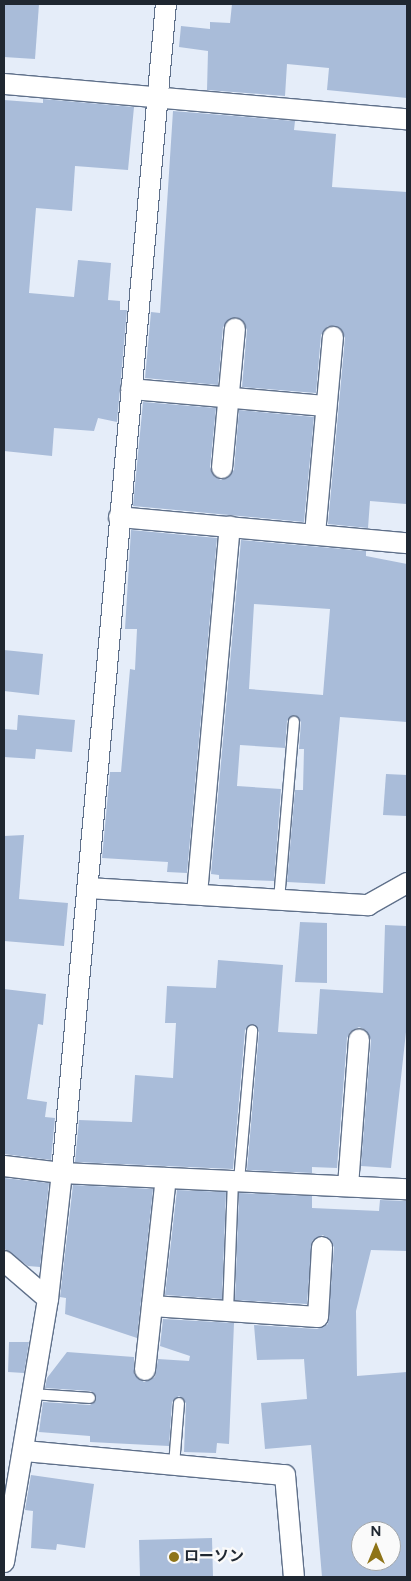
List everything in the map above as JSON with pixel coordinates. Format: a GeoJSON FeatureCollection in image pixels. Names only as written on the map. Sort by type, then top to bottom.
{"type":"FeatureCollection","features":[{"type":"Feature","properties":{"kind":"street"},"geometry":{"type":"LineString","coordinates":[[4,1555],[24,1451],[48,1299],[62,1173],[166,4]]}},
{"type":"Feature","properties":{"kind":"street"},"geometry":{"type":"LineString","coordinates":[[4,84],[407,119]]}},
{"type":"Feature","properties":{"kind":"street"},"geometry":{"type":"LineString","coordinates":[[222,468],[236,329]]}},
{"type":"Feature","properties":{"kind":"street"},"geometry":{"type":"LineString","coordinates":[[315,534],[333,337]]}},
{"type":"Feature","properties":{"kind":"street"},"geometry":{"type":"LineString","coordinates":[[131,388],[326,406]]}},
{"type":"Feature","properties":{"kind":"street"},"geometry":{"type":"LineString","coordinates":[[119,517],[407,542]]}},
{"type":"Feature","properties":{"kind":"street"},"geometry":{"type":"LineString","coordinates":[[197,894],[230,526]]}},
{"type":"Feature","properties":{"kind":"street"},"geometry":{"type":"LineString","coordinates":[[88,888],[368,905],[407,883]]}},
{"type":"Feature","properties":{"kind":"street"},"geometry":{"type":"LineString","coordinates":[[348,1186],[359,1039]]}},
{"type":"Feature","properties":{"kind":"street"},"geometry":{"type":"LineString","coordinates":[[4,1166],[62,1173],[407,1188]]}},
{"type":"Feature","properties":{"kind":"street"},"geometry":{"type":"LineString","coordinates":[[145,1370],[166,1178]]}},
{"type":"Feature","properties":{"kind":"street"},"geometry":{"type":"LineString","coordinates":[[152,1306],[318,1317],[322,1247]]}},
{"type":"Feature","properties":{"kind":"street"},"geometry":{"type":"LineString","coordinates":[[4,1261],[48,1299]]}},
{"type":"Feature","properties":{"kind":"street"},"geometry":{"type":"LineString","coordinates":[[24,1451],[285,1475],[294,1577]]}},
{"type":"Feature","properties":{"kind":"lane"},"geometry":{"type":"LineString","coordinates":[[279,900],[294,722]]}},
{"type":"Feature","properties":{"kind":"lane"},"geometry":{"type":"LineString","coordinates":[[228,1311],[236,1181],[252,1031]]}},
{"type":"Feature","properties":{"kind":"lane"},"geometry":{"type":"LineString","coordinates":[[33,1394],[90,1398]]}},
{"type":"Feature","properties":{"kind":"lane"},"geometry":{"type":"LineString","coordinates":[[174,1465],[180,1403]]}},
{"type":"Feature","properties":{"kind":"building"},"geometry":{"type":"Polygon","coordinates":[[[4,4],[39,4],[35,59],[4,57],[4,4]]]}},
{"type":"Feature","properties":{"kind":"building"},"geometry":{"type":"Polygon","coordinates":[[[232,4],[407,4],[407,98],[327,90],[329,68],[287,64],[285,96],[207,90],[208,51],[179,47],[181,26],[210,29],[210,22],[230,23],[232,4]]]}},
{"type":"Feature","properties":{"kind":"building"},"geometry":{"type":"Polygon","coordinates":[[[43,99],[134,107],[128,170],[75,166],[72,211],[36,208],[29,293],[74,297],[78,260],[111,263],[108,300],[120,301],[120,310],[127,310],[117,422],[98,418],[94,431],[54,428],[52,456],[4,451],[4,100],[43,103],[43,99]]]}},
{"type":"Feature","properties":{"kind":"building"},"geometry":{"type":"Polygon","coordinates":[[[173,111],[295,121],[294,130],[336,134],[332,187],[407,192],[406,504],[370,501],[368,528],[328,524],[345,338],[339,327],[328,326],[321,335],[316,393],[242,387],[247,330],[242,320],[236,317],[223,327],[218,385],[145,378],[151,312],[160,313],[173,111]]]}},
{"type":"Feature","properties":{"kind":"building"},"geometry":{"type":"Polygon","coordinates":[[[143,402],[216,408],[210,467],[215,477],[221,480],[234,470],[239,410],[314,417],[304,522],[133,506],[143,402]]]}},
{"type":"Feature","properties":{"kind":"building"},"geometry":{"type":"Polygon","coordinates":[[[131,530],[217,538],[187,873],[167,872],[168,862],[102,858],[110,772],[121,772],[130,669],[135,670],[137,629],[125,629],[131,530]]]}},
{"type":"Feature","properties":{"kind":"building"},"geometry":{"type":"Polygon","coordinates":[[[241,540],[366,551],[366,556],[407,564],[407,722],[340,717],[325,884],[287,882],[295,790],[303,790],[304,749],[299,749],[301,722],[295,715],[287,721],[285,748],[240,745],[237,786],[281,789],[274,881],[219,879],[219,875],[211,874],[241,540]],[[254,604],[249,689],[323,695],[330,609],[254,604]]]}},
{"type":"Feature","properties":{"kind":"building"},"geometry":{"type":"Polygon","coordinates":[[[4,650],[43,654],[39,695],[4,691],[4,650]]]}},
{"type":"Feature","properties":{"kind":"building"},"geometry":{"type":"Polygon","coordinates":[[[18,715],[75,720],[72,752],[36,749],[35,759],[4,757],[4,729],[17,730],[18,715]]]}},
{"type":"Feature","properties":{"kind":"building"},"geometry":{"type":"Polygon","coordinates":[[[386,774],[407,775],[407,816],[383,815],[386,774]]]}},
{"type":"Feature","properties":{"kind":"building"},"geometry":{"type":"Polygon","coordinates":[[[24,835],[19,899],[68,903],[64,946],[4,941],[4,836],[24,835]]]}},
{"type":"Feature","properties":{"kind":"building"},"geometry":{"type":"Polygon","coordinates":[[[300,922],[327,923],[327,983],[295,982],[300,922]]]}},
{"type":"Feature","properties":{"kind":"building"},"geometry":{"type":"Polygon","coordinates":[[[385,925],[407,926],[407,1023],[391,1168],[361,1166],[371,1040],[366,1030],[359,1027],[350,1032],[347,1038],[337,1168],[312,1167],[312,1173],[247,1170],[259,1032],[252,1024],[245,1030],[233,1169],[75,1162],[79,1120],[132,1122],[135,1075],[173,1078],[176,1023],[165,1023],[167,986],[216,988],[218,960],[283,965],[278,1032],[317,1034],[320,989],[383,993],[385,925]]]}},
{"type":"Feature","properties":{"kind":"building"},"geometry":{"type":"Polygon","coordinates":[[[4,989],[46,994],[43,1025],[38,1024],[27,1099],[47,1102],[45,1117],[55,1118],[51,1160],[4,1154],[4,989]]]}},
{"type":"Feature","properties":{"kind":"building"},"geometry":{"type":"Polygon","coordinates":[[[4,1178],[49,1183],[40,1267],[28,1266],[5,1249],[4,1178]]]}},
{"type":"Feature","properties":{"kind":"building"},"geometry":{"type":"Polygon","coordinates":[[[73,1185],[153,1189],[137,1338],[65,1314],[66,1298],[60,1297],[73,1185]]]}},
{"type":"Feature","properties":{"kind":"building"},"geometry":{"type":"Polygon","coordinates":[[[177,1190],[226,1192],[222,1299],[165,1295],[177,1190]]]}},
{"type":"Feature","properties":{"kind":"building"},"geometry":{"type":"Polygon","coordinates":[[[239,1193],[312,1196],[312,1208],[379,1211],[380,1200],[407,1201],[407,1251],[371,1250],[356,1311],[357,1376],[407,1372],[407,1577],[322,1577],[311,1445],[265,1449],[261,1403],[307,1399],[304,1359],[257,1360],[254,1325],[317,1329],[328,1324],[334,1247],[323,1235],[312,1241],[307,1304],[235,1300],[239,1193]]]}},
{"type":"Feature","properties":{"kind":"building"},"geometry":{"type":"Polygon","coordinates":[[[163,1319],[234,1323],[229,1444],[217,1443],[216,1453],[184,1452],[186,1403],[179,1396],[172,1402],[169,1446],[90,1442],[90,1436],[39,1432],[43,1402],[90,1405],[96,1401],[91,1391],[45,1388],[47,1378],[67,1352],[134,1357],[134,1374],[144,1382],[155,1377],[158,1359],[189,1361],[190,1356],[160,1346],[163,1319]]]}},
{"type":"Feature","properties":{"kind":"building"},"geometry":{"type":"Polygon","coordinates":[[[9,1342],[29,1342],[24,1373],[8,1372],[9,1342]]]}},
{"type":"Feature","properties":{"kind":"building"},"geometry":{"type":"Polygon","coordinates":[[[31,1475],[94,1484],[85,1548],[57,1544],[56,1550],[31,1548],[33,1511],[25,1510],[31,1475]]]}},
{"type":"Feature","properties":{"kind":"building"},"geometry":{"type":"Polygon","coordinates":[[[212,1538],[213,1577],[140,1577],[139,1540],[212,1538]]]}},
{"type":"Feature","properties":{"kind":"place","name":"ローソン"},"geometry":{"type":"Point","coordinates":[174,1557]}}]}
